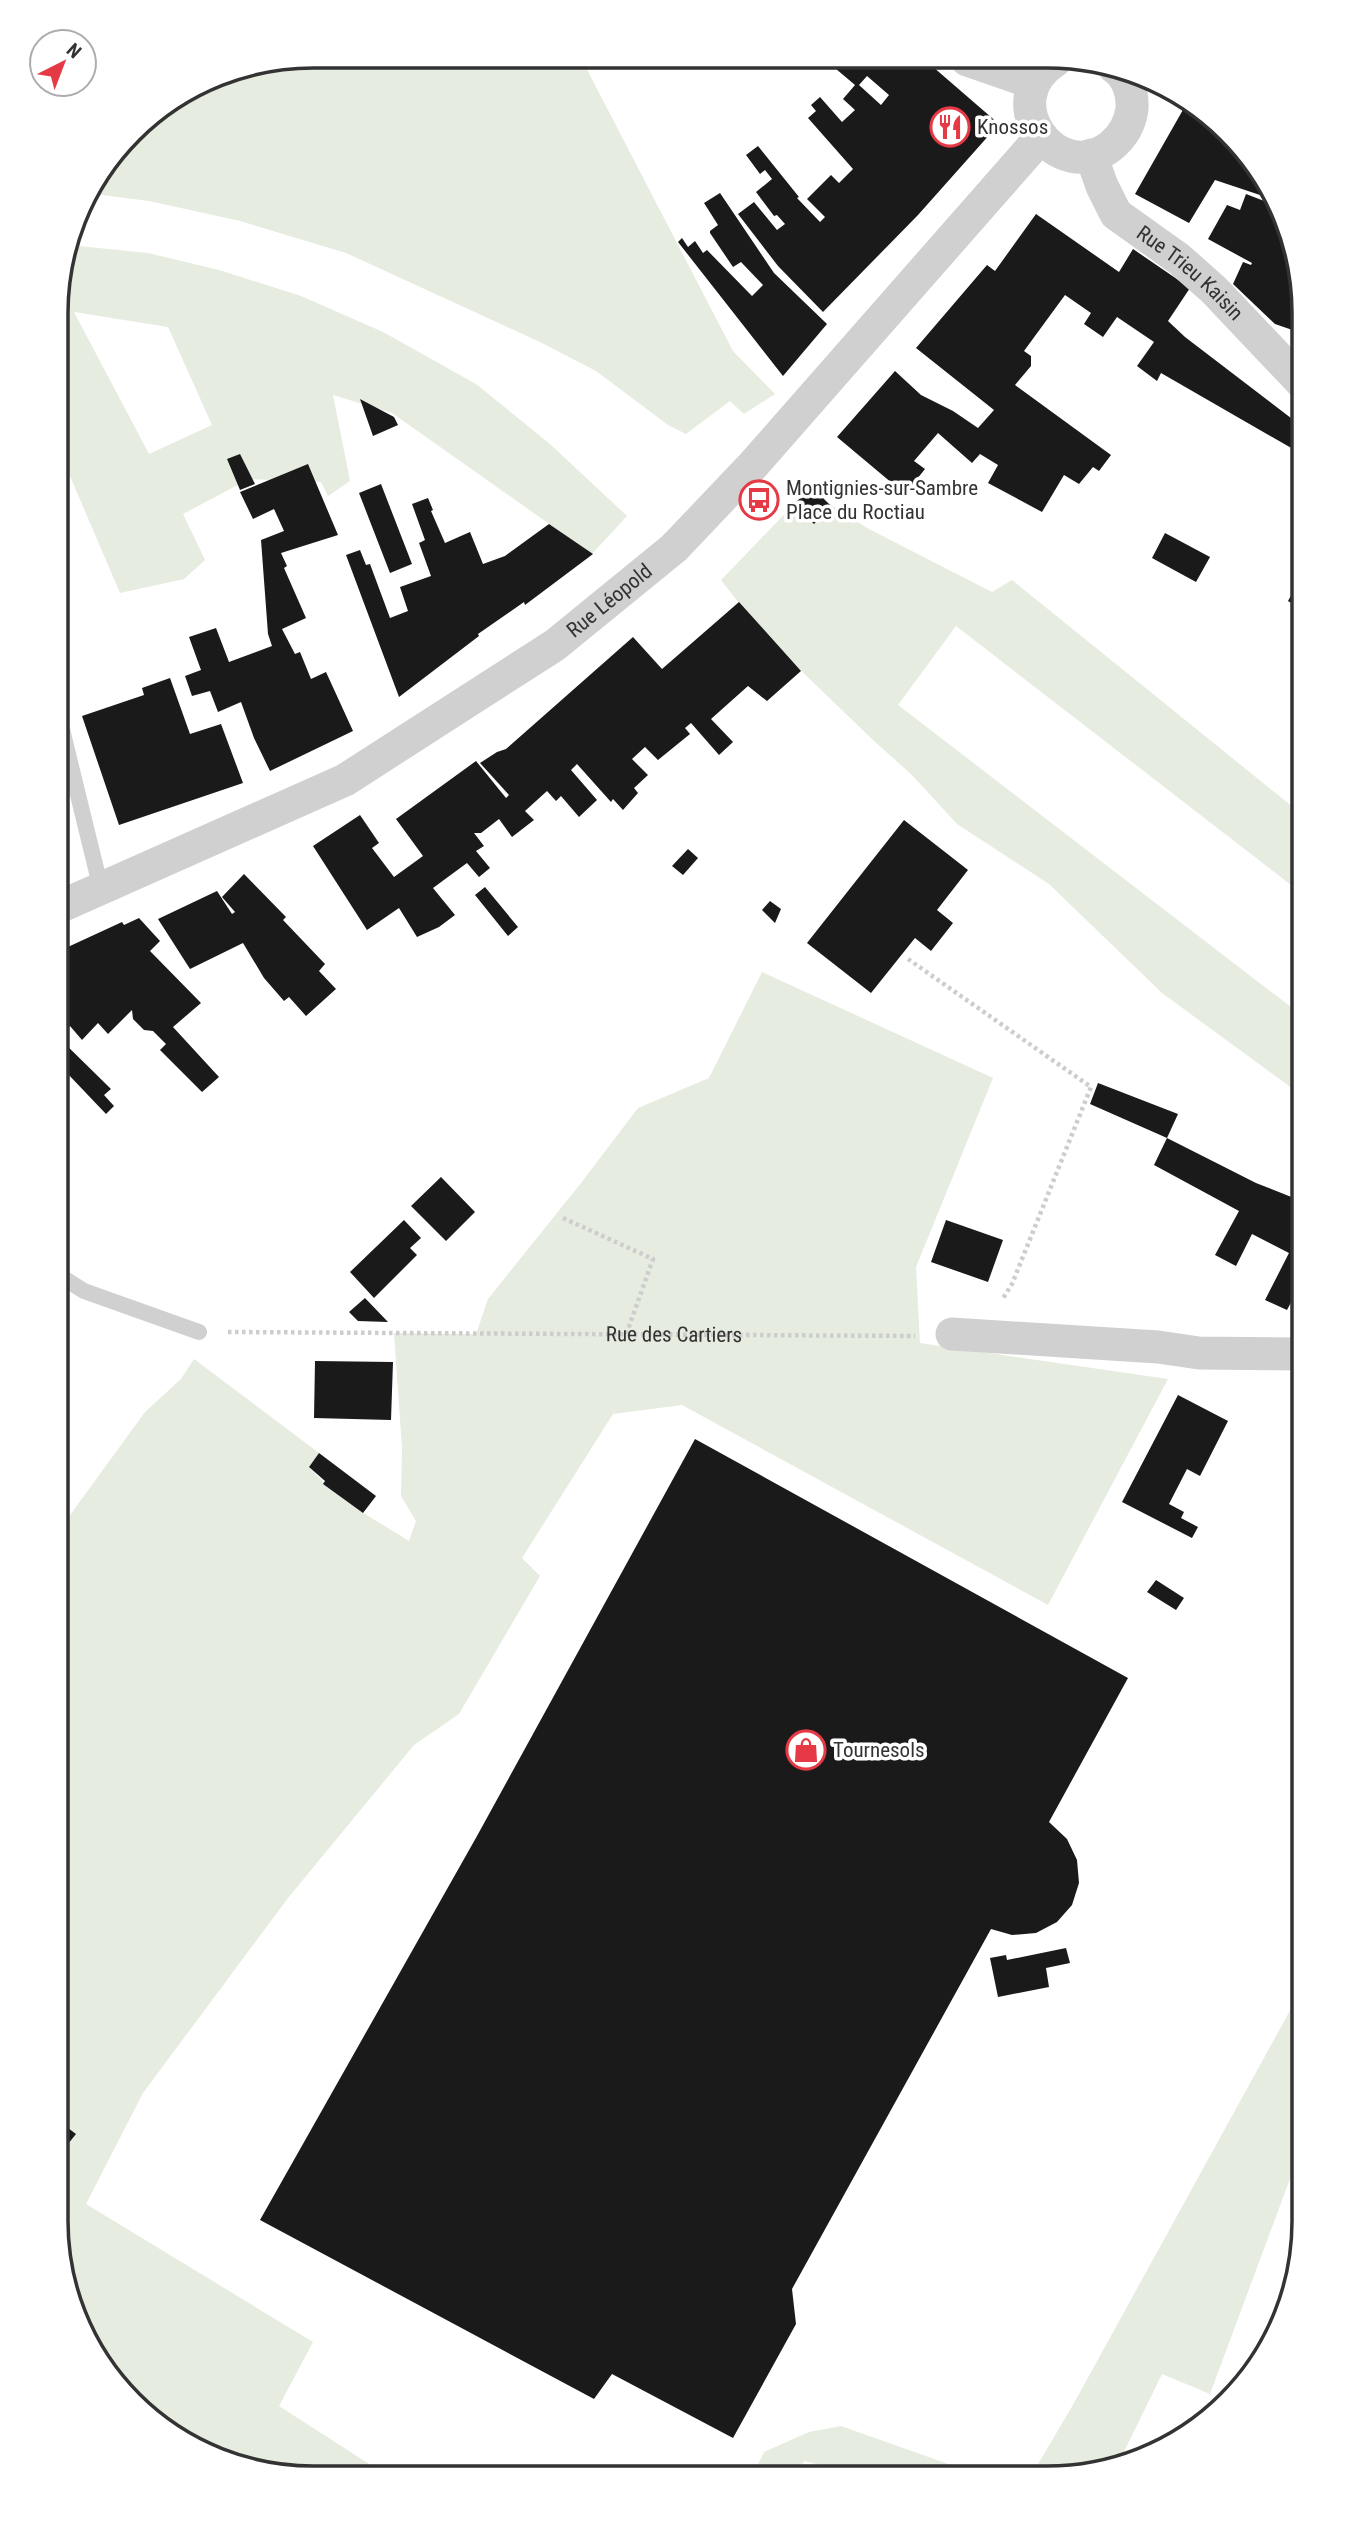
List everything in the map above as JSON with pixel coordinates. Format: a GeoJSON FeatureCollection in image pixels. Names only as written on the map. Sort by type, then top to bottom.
{"type":"FeatureCollection","features":[{"type":"Feature","properties":{"kind":"street"},"geometry":{"type":"LineString","coordinates":[[1018,68],[1044,72],[1030,96],[1033,125],[1051,147],[1064,153],[1091,155],[1106,150],[1118,140],[1132,113],[1132,97],[1126,81]]}},
{"type":"Feature","properties":{"kind":"street","name":"Rue Léopold"},"geometry":{"type":"LineString","coordinates":[[68,904],[345,780],[555,645],[674,548],[753,465],[1041,137]]}},
{"type":"Feature","properties":{"kind":"street","name":"Rue Trieu Kaisin"},"geometry":{"type":"LineString","coordinates":[[1091,155],[1116,214],[1179,259],[1205,282],[1292,372]]}},
{"type":"Feature","properties":{"kind":"street"},"geometry":{"type":"LineString","coordinates":[[966,1335],[1158,1347],[1199,1353],[1291,1354]]}},
{"type":"Feature","properties":{"kind":"lane"},"geometry":{"type":"LineString","coordinates":[[68,754],[101,890]]}},
{"type":"Feature","properties":{"kind":"lane"},"geometry":{"type":"LineString","coordinates":[[68,1281],[84,1292],[199,1332]]}},
{"type":"Feature","properties":{"kind":"path"},"geometry":{"type":"LineString","coordinates":[[908,959],[1091,1087],[1012,1284],[966,1335]]}},
{"type":"Feature","properties":{"kind":"path"},"geometry":{"type":"LineString","coordinates":[[563,1217],[653,1259],[626,1335]]}},
{"type":"Feature","properties":{"kind":"path","name":"Rue des Cartiers"},"geometry":{"type":"LineString","coordinates":[[199,1332],[966,1335]]}},
{"type":"Feature","properties":{"kind":"shaded area"},"geometry":{"type":"Polygon","coordinates":[[[313,68],[586,68],[733,351],[775,394],[744,414],[730,401],[686,434],[668,425],[596,371],[540,342],[346,253],[240,221],[149,201],[99,195],[119,164],[152,129],[177,109],[234,81],[281,70],[313,68]]]}},
{"type":"Feature","properties":{"kind":"shaded area"},"geometry":{"type":"Polygon","coordinates":[[[78,246],[148,253],[219,270],[301,296],[383,332],[476,384],[550,444],[627,516],[592,554],[392,413],[333,395],[350,481],[328,496],[321,482],[249,479],[183,514],[205,560],[184,579],[120,593],[68,471],[68,313],[70,281],[78,246]],[[74,312],[149,454],[212,425],[168,327],[74,312]]]}},
{"type":"Feature","properties":{"kind":"shaded area"},"geometry":{"type":"Polygon","coordinates":[[[808,490],[867,528],[992,592],[1012,580],[1292,806],[1292,885],[956,626],[898,705],[1292,1008],[1292,1088],[1162,993],[1049,884],[957,824],[912,775],[790,660],[721,580],[808,490]]]}},
{"type":"Feature","properties":{"kind":"shaded area"},"geometry":{"type":"Polygon","coordinates":[[[762,972],[993,1078],[916,1267],[920,1343],[1168,1379],[1048,1605],[682,1405],[613,1414],[522,1558],[540,1576],[459,1714],[414,1745],[288,1898],[143,2093],[86,2204],[313,2342],[279,2406],[372,2466],[281,2464],[219,2447],[164,2415],[129,2382],[109,2357],[81,2300],[70,2253],[68,2143],[75,2134],[68,2128],[68,1518],[145,1412],[181,1379],[194,1359],[319,1453],[309,1467],[331,1489],[409,1541],[416,1521],[401,1496],[402,1448],[394,1333],[476,1334],[488,1299],[638,1108],[709,1078],[762,972]]]}},
{"type":"Feature","properties":{"kind":"shaded area"},"geometry":{"type":"Polygon","coordinates":[[[1291,2009],[1291,2176],[1210,2394],[1162,2374],[1123,2454],[1079,2464],[1037,2466],[1291,2009]]]}},
{"type":"Feature","properties":{"kind":"shaded area"},"geometry":{"type":"Polygon","coordinates":[[[841,2426],[954,2466],[824,2466],[804,2461],[802,2466],[757,2466],[764,2452],[809,2432],[841,2426]]]}},
{"type":"Feature","properties":{"kind":"building"},"geometry":{"type":"Polygon","coordinates":[[[835,68],[934,68],[999,124],[918,215],[823,312],[778,266],[738,214],[754,202],[777,230],[785,224],[777,215],[774,216],[756,192],[772,179],[765,170],[760,174],[746,155],[758,146],[799,197],[797,198],[820,222],[825,217],[807,199],[831,175],[839,183],[853,169],[808,118],[816,111],[811,105],[820,97],[842,122],[855,110],[843,99],[855,85],[835,68]],[[867,76],[859,85],[881,105],[889,95],[867,76]]]}},
{"type":"Feature","properties":{"kind":"building"},"geometry":{"type":"Polygon","coordinates":[[[1183,109],[1231,152],[1262,196],[1215,180],[1189,223],[1135,194],[1183,109]]]}},
{"type":"Feature","properties":{"kind":"building"},"geometry":{"type":"Polygon","coordinates":[[[720,193],[774,273],[827,324],[783,376],[678,242],[682,238],[688,247],[695,241],[703,253],[707,250],[752,296],[763,285],[741,262],[733,267],[710,233],[718,225],[704,203],[720,193]]]}},
{"type":"Feature","properties":{"kind":"building"},"geometry":{"type":"Polygon","coordinates":[[[1246,194],[1265,201],[1267,205],[1279,234],[1287,265],[1292,330],[1275,324],[1233,284],[1243,262],[1252,263],[1208,239],[1227,205],[1240,210],[1246,194]]]}},
{"type":"Feature","properties":{"kind":"building"},"geometry":{"type":"Polygon","coordinates":[[[1036,214],[1119,272],[1133,249],[1190,288],[1168,321],[1292,419],[1292,448],[1161,373],[1157,381],[1137,366],[1154,342],[1117,317],[1103,337],[1084,324],[1091,313],[1065,295],[1024,351],[1031,356],[1031,366],[1015,385],[1111,455],[1099,471],[1093,467],[1079,484],[1064,475],[1042,512],[988,483],[998,465],[980,454],[972,463],[938,433],[914,461],[925,469],[905,494],[837,437],[895,371],[921,395],[953,411],[978,428],[994,410],[916,348],[987,265],[995,271],[1036,214]]]}},
{"type":"Feature","properties":{"kind":"building"},"geometry":{"type":"Polygon","coordinates":[[[360,399],[394,417],[398,425],[373,436],[360,399]]]}},
{"type":"Feature","properties":{"kind":"building"},"geometry":{"type":"Polygon","coordinates":[[[240,454],[255,484],[240,490],[227,459],[240,454]]]}},
{"type":"Feature","properties":{"kind":"building"},"geometry":{"type":"Polygon","coordinates":[[[308,464],[338,535],[281,553],[287,566],[284,568],[306,618],[282,629],[295,654],[300,652],[311,679],[326,672],[353,731],[270,771],[241,702],[218,712],[210,691],[192,696],[185,676],[201,670],[189,637],[216,628],[229,662],[272,646],[268,634],[261,540],[284,531],[274,509],[253,519],[240,492],[308,464]]]}},
{"type":"Feature","properties":{"kind":"building"},"geometry":{"type":"Polygon","coordinates":[[[381,484],[412,564],[390,573],[359,493],[381,484]]]}},
{"type":"Feature","properties":{"kind":"building"},"geometry":{"type":"Polygon","coordinates":[[[812,487],[832,507],[814,524],[794,504],[812,487]]]}},
{"type":"Feature","properties":{"kind":"building"},"geometry":{"type":"Polygon","coordinates":[[[428,498],[445,543],[470,532],[483,564],[505,556],[549,524],[593,554],[525,605],[524,602],[478,634],[479,636],[399,697],[346,555],[360,550],[366,565],[370,564],[390,618],[408,611],[400,587],[431,576],[419,543],[425,540],[412,504],[428,498]]]}},
{"type":"Feature","properties":{"kind":"building"},"geometry":{"type":"Polygon","coordinates":[[[1165,533],[1210,557],[1196,582],[1152,558],[1165,533]]]}},
{"type":"Feature","properties":{"kind":"building"},"geometry":{"type":"Polygon","coordinates":[[[739,602],[801,671],[767,701],[748,686],[711,719],[733,742],[719,755],[691,723],[685,728],[690,734],[658,760],[645,747],[632,759],[648,775],[634,788],[638,793],[623,810],[613,799],[611,802],[577,764],[571,770],[597,800],[579,817],[561,796],[556,801],[547,791],[525,811],[534,820],[512,837],[499,819],[481,833],[474,833],[484,846],[476,851],[490,868],[479,877],[467,863],[433,888],[455,915],[439,927],[417,937],[399,908],[367,930],[313,846],[360,815],[379,843],[372,848],[394,877],[423,856],[396,819],[476,761],[506,798],[509,795],[480,763],[506,749],[633,637],[662,669],[739,602]]]}},
{"type":"Feature","properties":{"kind":"building"},"geometry":{"type":"Polygon","coordinates":[[[170,678],[190,734],[221,724],[243,783],[119,825],[82,716],[144,695],[142,688],[170,678]]]}},
{"type":"Feature","properties":{"kind":"building"},"geometry":{"type":"Polygon","coordinates":[[[904,820],[968,870],[937,910],[953,923],[931,951],[915,938],[871,993],[807,943],[904,820]]]}},
{"type":"Feature","properties":{"kind":"building"},"geometry":{"type":"Polygon","coordinates":[[[688,849],[698,858],[683,875],[672,866],[688,849]]]}},
{"type":"Feature","properties":{"kind":"building"},"geometry":{"type":"Polygon","coordinates":[[[244,874],[286,917],[283,920],[325,964],[319,971],[336,989],[306,1016],[289,997],[284,1001],[264,978],[243,943],[190,969],[158,919],[217,891],[232,914],[235,912],[222,897],[244,874]]]}},
{"type":"Feature","properties":{"kind":"building"},"geometry":{"type":"Polygon","coordinates":[[[485,887],[518,927],[508,936],[475,895],[485,887]]]}},
{"type":"Feature","properties":{"kind":"building"},"geometry":{"type":"Polygon","coordinates":[[[770,901],[781,909],[775,923],[762,910],[770,901]]]}},
{"type":"Feature","properties":{"kind":"building"},"geometry":{"type":"Polygon","coordinates":[[[139,918],[160,941],[150,951],[201,1003],[173,1027],[219,1077],[202,1092],[160,1050],[166,1044],[153,1031],[144,1030],[133,1019],[132,1010],[108,1034],[98,1023],[82,1040],[70,1026],[68,1028],[68,947],[122,922],[124,925],[139,918]]]}},
{"type":"Feature","properties":{"kind":"building"},"geometry":{"type":"Polygon","coordinates":[[[68,1047],[111,1089],[104,1095],[114,1106],[106,1114],[68,1074],[68,1047]]]}},
{"type":"Feature","properties":{"kind":"building"},"geometry":{"type":"Polygon","coordinates":[[[1098,1083],[1178,1114],[1167,1138],[1090,1104],[1098,1083]]]}},
{"type":"Feature","properties":{"kind":"building"},"geometry":{"type":"Polygon","coordinates":[[[1167,1138],[1256,1183],[1292,1197],[1291,1301],[1287,1310],[1265,1300],[1289,1253],[1252,1234],[1236,1266],[1215,1255],[1239,1211],[1154,1165],[1167,1138]]]}},
{"type":"Feature","properties":{"kind":"building"},"geometry":{"type":"Polygon","coordinates":[[[441,1177],[475,1212],[446,1241],[411,1206],[441,1177]]]}},
{"type":"Feature","properties":{"kind":"building"},"geometry":{"type":"Polygon","coordinates":[[[404,1220],[421,1238],[410,1248],[417,1255],[374,1298],[350,1272],[404,1220]]]}},
{"type":"Feature","properties":{"kind":"building"},"geometry":{"type":"Polygon","coordinates":[[[946,1220],[1003,1240],[988,1282],[931,1262],[946,1220]]]}},
{"type":"Feature","properties":{"kind":"building"},"geometry":{"type":"Polygon","coordinates":[[[365,1298],[388,1322],[358,1321],[349,1312],[365,1298]]]}},
{"type":"Feature","properties":{"kind":"building"},"geometry":{"type":"Polygon","coordinates":[[[315,1361],[393,1362],[391,1420],[314,1418],[315,1361]]]}},
{"type":"Feature","properties":{"kind":"building"},"geometry":{"type":"Polygon","coordinates":[[[1178,1395],[1228,1421],[1200,1476],[1187,1469],[1169,1504],[1184,1512],[1181,1518],[1198,1527],[1192,1538],[1122,1502],[1178,1395]]]}},
{"type":"Feature","properties":{"kind":"building"},"geometry":{"type":"Polygon","coordinates":[[[695,1439],[1128,1678],[1049,1822],[1067,1839],[1077,1860],[1079,1883],[1072,1905],[1057,1922],[1036,1933],[1012,1935],[991,1929],[792,2289],[796,2324],[733,2438],[612,2374],[594,2399],[260,2220],[477,1836],[695,1439]]]}},
{"type":"Feature","properties":{"kind":"building"},"geometry":{"type":"Polygon","coordinates":[[[319,1453],[376,1496],[363,1513],[323,1484],[325,1481],[309,1467],[319,1453]]]}},
{"type":"Feature","properties":{"kind":"building"},"geometry":{"type":"Polygon","coordinates":[[[1156,1580],[1184,1598],[1176,1610],[1147,1592],[1156,1580]]]}},
{"type":"Feature","properties":{"kind":"building"},"geometry":{"type":"Polygon","coordinates":[[[1066,1948],[1070,1963],[1046,1968],[1049,1987],[998,1997],[990,1958],[1006,1955],[1007,1960],[1066,1948]]]}},
{"type":"Feature","properties":{"kind":"building"},"geometry":{"type":"Polygon","coordinates":[[[68,2128],[76,2134],[68,2144],[68,2128]]]}},
{"type":"Feature","properties":{"kind":"place","name":"Knossos"},"geometry":{"type":"Point","coordinates":[950,127]}},
{"type":"Feature","properties":{"kind":"place","name":"Montignies-sur-Sambre Place du Roctiau"},"geometry":{"type":"Point","coordinates":[759,500]}},
{"type":"Feature","properties":{"kind":"place","name":"Tournesols"},"geometry":{"type":"Point","coordinates":[806,1750]}}]}
